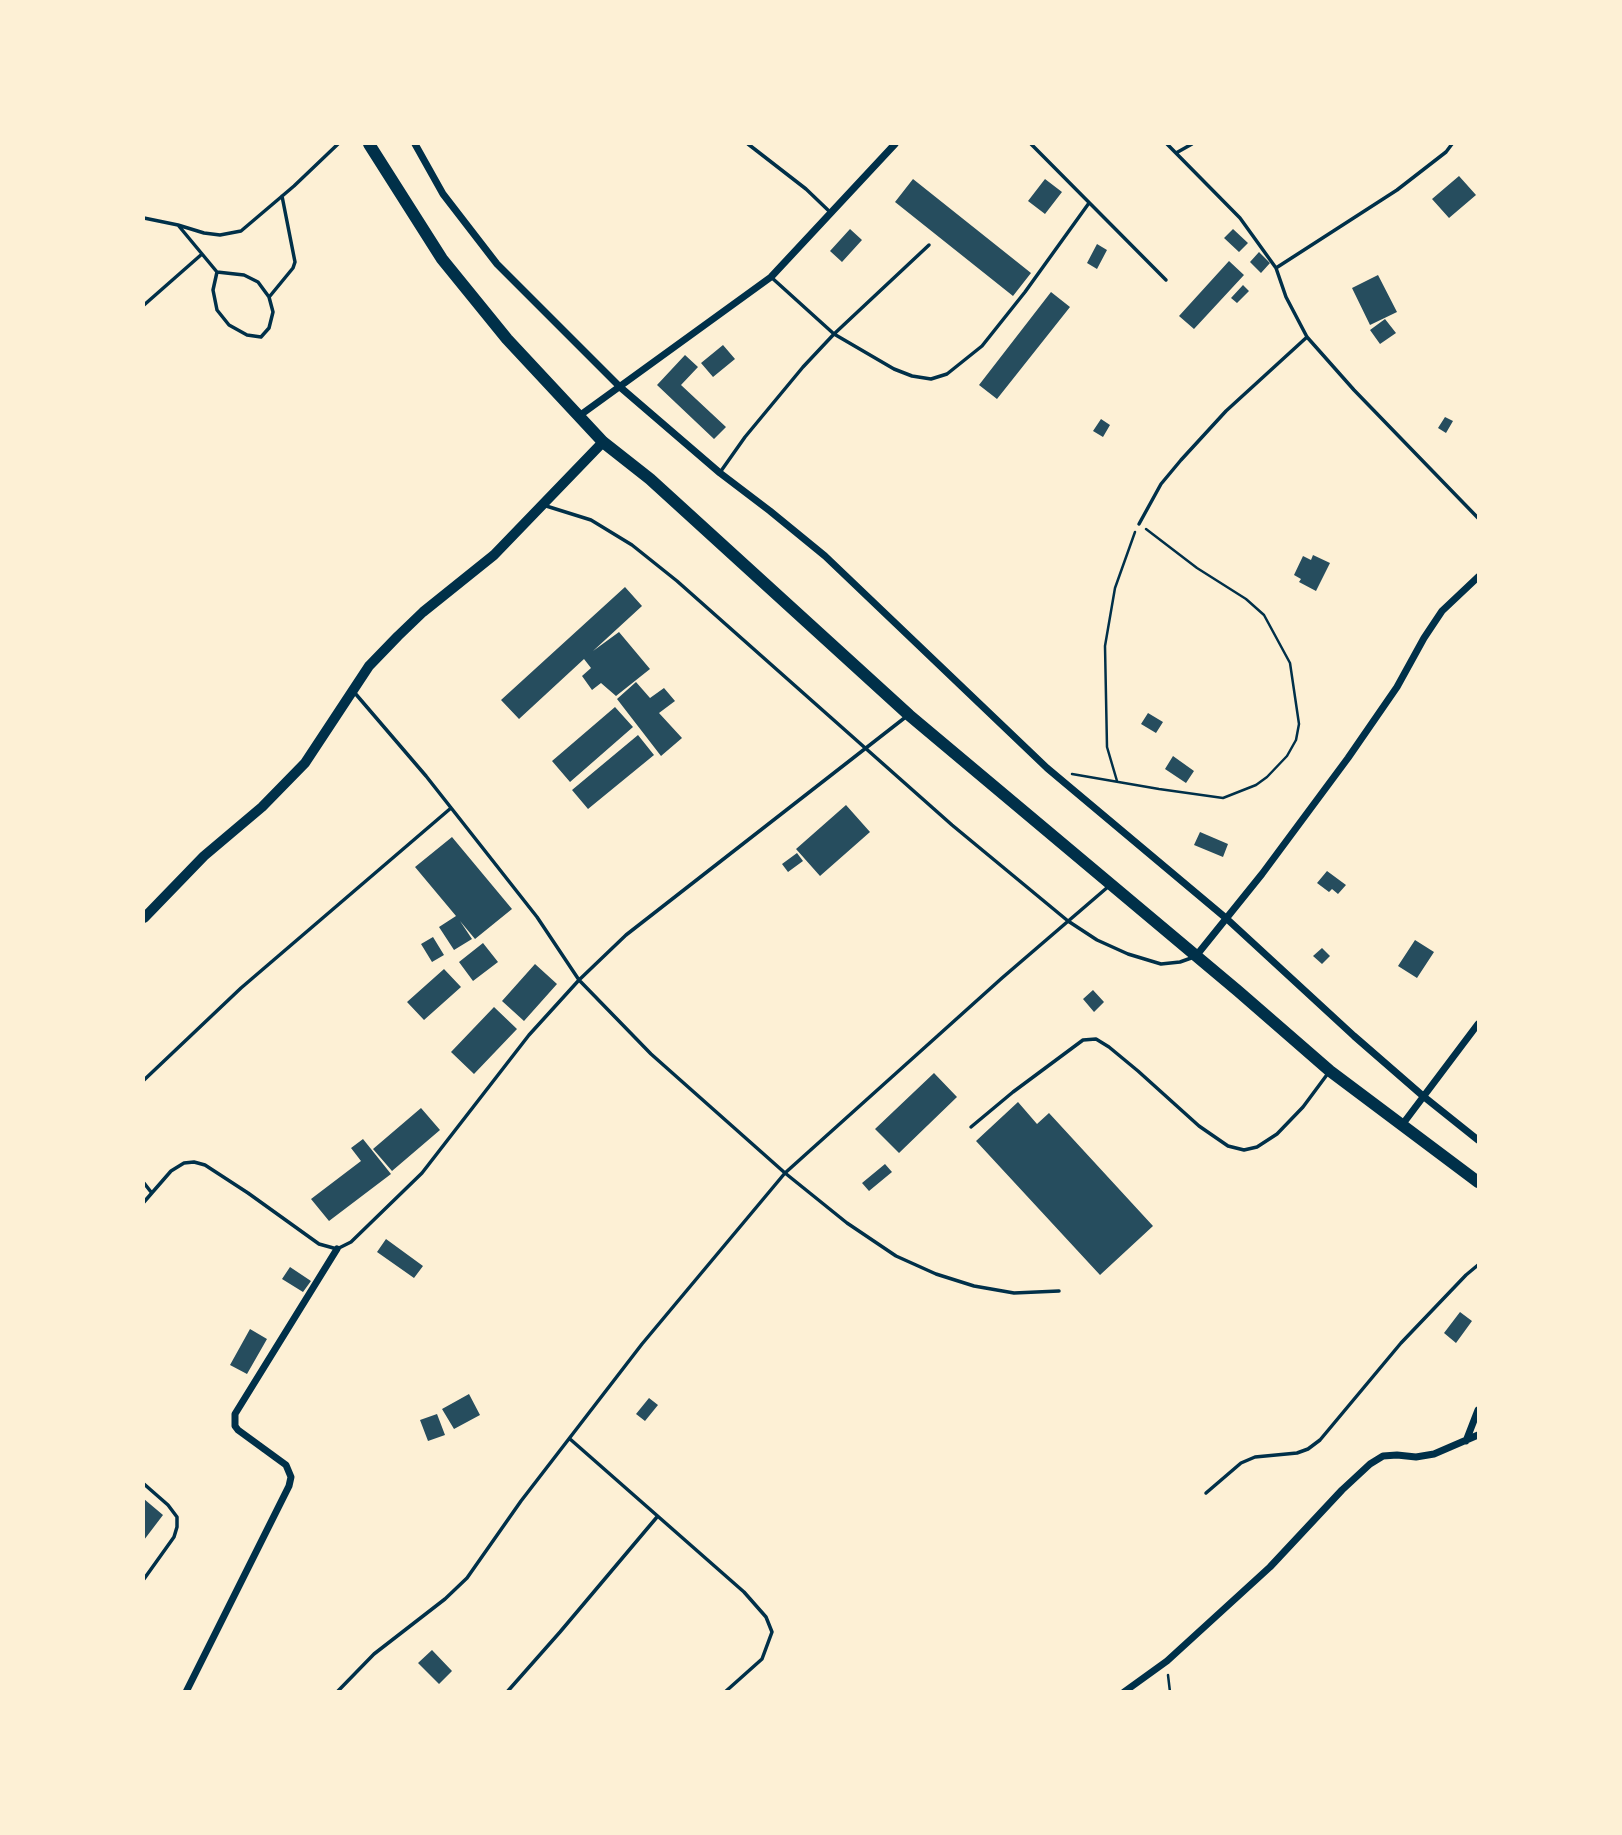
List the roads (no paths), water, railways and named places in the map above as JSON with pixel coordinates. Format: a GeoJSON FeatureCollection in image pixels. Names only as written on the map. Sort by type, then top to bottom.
{"type":"FeatureCollection","features":[{"type":"Feature","properties":{"kind":"highway"},"geometry":{"type":"LineString","coordinates":[[369,144],[442,259],[507,340],[603,442],[650,479],[909,715],[1330,1071],[1479,1182]]}},
{"type":"Feature","properties":{"kind":"street"},"geometry":{"type":"LineString","coordinates":[[415,144],[443,194],[497,264],[620,387],[720,473],[825,556],[1047,768],[1227,919],[1423,1096],[1479,1140]]}},
{"type":"Feature","properties":{"kind":"street"},"geometry":{"type":"LineString","coordinates":[[579,416],[771,277],[895,144]]}},
{"type":"Feature","properties":{"kind":"street"},"geometry":{"type":"LineString","coordinates":[[144,918],[204,856],[262,807],[305,763],[369,666],[423,612],[494,555],[603,442]]}},
{"type":"Feature","properties":{"kind":"street"},"geometry":{"type":"LineString","coordinates":[[1196,956],[1262,874],[1348,758],[1396,687],[1442,611],[1479,577]]}},
{"type":"Feature","properties":{"kind":"street"},"geometry":{"type":"LineString","coordinates":[[1402,1125],[1479,1024]]}},
{"type":"Feature","properties":{"kind":"street"},"geometry":{"type":"LineString","coordinates":[[186,1692],[289,1486],[291,1477],[286,1465],[234,1426],[235,1414],[337,1249]]}},
{"type":"Feature","properties":{"kind":"street"},"geometry":{"type":"LineString","coordinates":[[1466,1441],[1479,1410]]}},
{"type":"Feature","properties":{"kind":"street"},"geometry":{"type":"LineString","coordinates":[[1124,1692],[1167,1661],[1250,1586],[1370,1464],[1383,1456],[1416,1457],[1434,1454],[1479,1435]]}},
{"type":"Feature","properties":{"kind":"lane"},"geometry":{"type":"LineString","coordinates":[[144,218],[219,235],[242,231],[338,144]]}},
{"type":"Feature","properties":{"kind":"lane"},"geometry":{"type":"LineString","coordinates":[[748,144],[806,189],[832,214]]}},
{"type":"Feature","properties":{"kind":"lane"},"geometry":{"type":"LineString","coordinates":[[1031,144],[1166,280]]}},
{"type":"Feature","properties":{"kind":"lane"},"geometry":{"type":"LineString","coordinates":[[1167,144],[1240,218],[1276,268],[1286,297],[1307,337],[1354,390],[1479,518]]}},
{"type":"Feature","properties":{"kind":"lane"},"geometry":{"type":"LineString","coordinates":[[1176,153],[1192,144]]}},
{"type":"Feature","properties":{"kind":"lane"},"geometry":{"type":"LineString","coordinates":[[1276,268],[1398,190],[1446,152],[1452,144]]}},
{"type":"Feature","properties":{"kind":"lane"},"geometry":{"type":"LineString","coordinates":[[269,297],[295,262],[282,196]]}},
{"type":"Feature","properties":{"kind":"lane"},"geometry":{"type":"LineString","coordinates":[[771,277],[834,334],[894,369],[931,379],[947,374],[982,346],[1089,203]]}},
{"type":"Feature","properties":{"kind":"lane"},"geometry":{"type":"LineString","coordinates":[[178,225],[217,272],[244,275],[258,282],[269,297],[274,312],[269,328],[261,337],[247,335],[229,325],[217,310],[213,290],[217,272]]}},
{"type":"Feature","properties":{"kind":"lane"},"geometry":{"type":"LineString","coordinates":[[720,473],[772,402],[834,334],[929,246]]}},
{"type":"Feature","properties":{"kind":"lane"},"geometry":{"type":"LineString","coordinates":[[144,306],[202,254]]}},
{"type":"Feature","properties":{"kind":"lane"},"geometry":{"type":"LineString","coordinates":[[1139,524],[1161,484],[1181,460],[1226,411],[1307,337]]}},
{"type":"Feature","properties":{"kind":"lane"},"geometry":{"type":"LineString","coordinates":[[542,504],[591,520],[632,545],[677,581],[952,825],[1068,921],[1128,954],[1161,964],[1180,962],[1196,956]]}},
{"type":"Feature","properties":{"kind":"lane"},"geometry":{"type":"LineString","coordinates":[[354,691],[537,917],[579,980],[695,1094],[785,1173],[848,1223],[896,1256],[936,1275],[974,1286],[1014,1293],[1059,1291]]}},
{"type":"Feature","properties":{"kind":"lane"},"geometry":{"type":"LineString","coordinates":[[144,1202],[171,1171],[184,1163],[194,1162],[205,1165],[319,1244],[337,1249],[351,1242],[422,1172],[529,1035],[579,980],[626,935],[909,715]]}},
{"type":"Feature","properties":{"kind":"lane"},"geometry":{"type":"LineString","coordinates":[[144,1080],[242,988],[451,808]]}},
{"type":"Feature","properties":{"kind":"lane"},"geometry":{"type":"LineString","coordinates":[[337,1692],[374,1654],[445,1599],[467,1578],[521,1501],[642,1345],[785,1173],[1111,884]]}},
{"type":"Feature","properties":{"kind":"lane"},"geometry":{"type":"LineString","coordinates":[[971,1127],[1083,1040],[1096,1039],[1108,1047],[1199,1126],[1228,1146],[1244,1150],[1257,1147],[1277,1134],[1303,1107],[1330,1071]]}},
{"type":"Feature","properties":{"kind":"lane"},"geometry":{"type":"LineString","coordinates":[[144,1183],[150,1192]]}},
{"type":"Feature","properties":{"kind":"lane"},"geometry":{"type":"LineString","coordinates":[[1206,1493],[1241,1463],[1255,1457],[1297,1453],[1320,1440],[1401,1343],[1466,1275],[1479,1265]]}},
{"type":"Feature","properties":{"kind":"lane"},"geometry":{"type":"LineString","coordinates":[[570,1439],[744,1592],[766,1617],[772,1632],[762,1659],[725,1692]]}},
{"type":"Feature","properties":{"kind":"lane"},"geometry":{"type":"LineString","coordinates":[[144,1484],[168,1505],[177,1517],[177,1527],[174,1537],[144,1579]]}},
{"type":"Feature","properties":{"kind":"lane"},"geometry":{"type":"LineString","coordinates":[[507,1692],[657,1517]]}}]}
